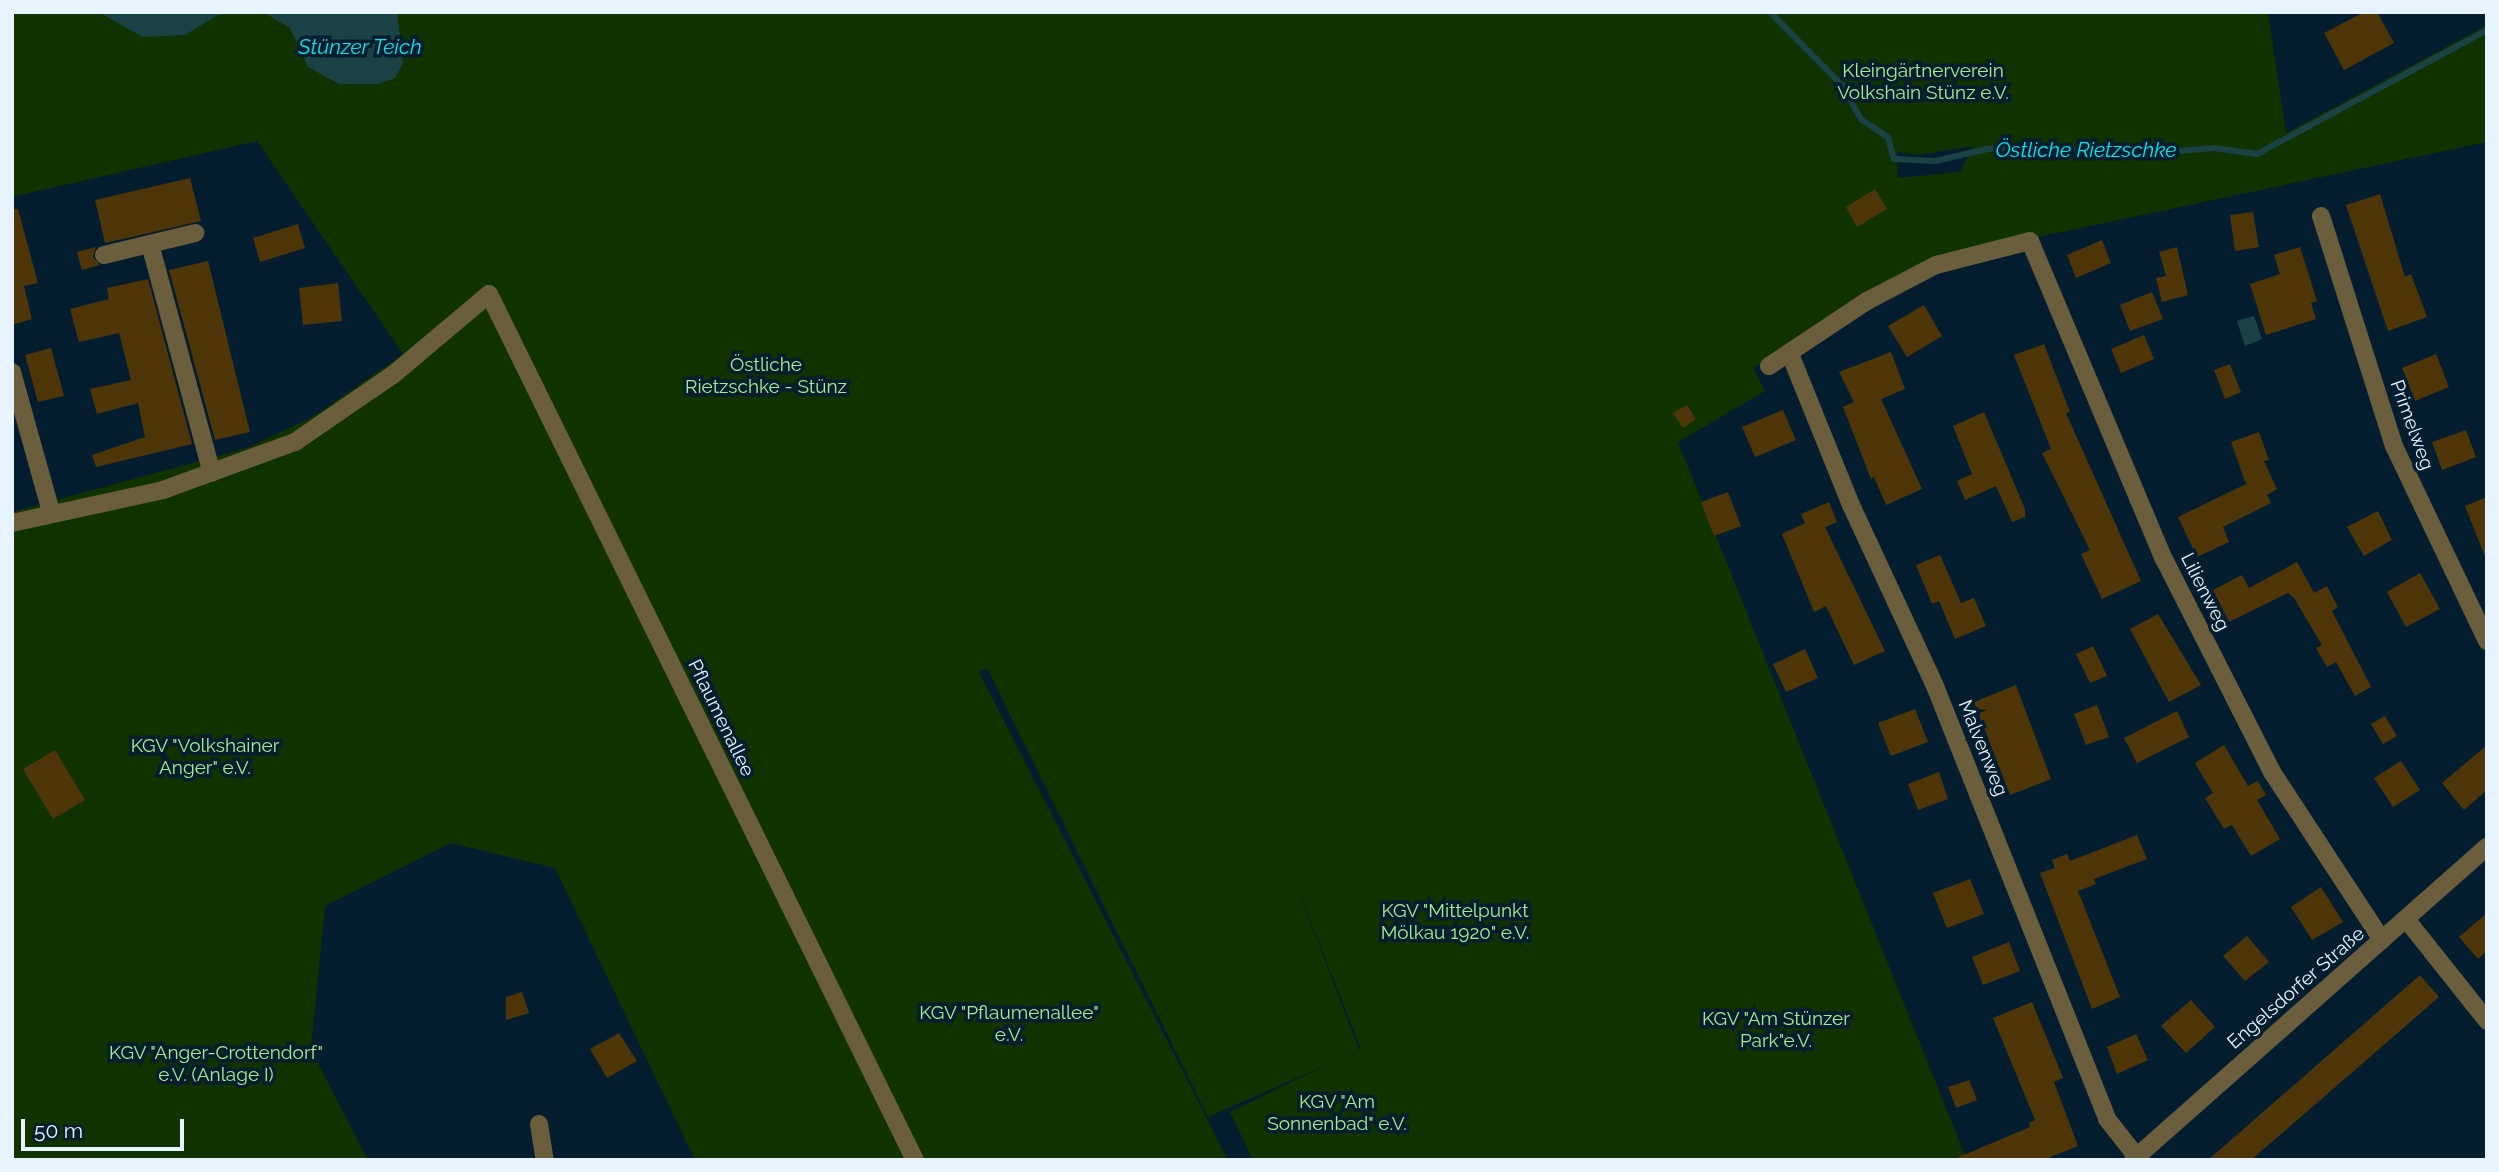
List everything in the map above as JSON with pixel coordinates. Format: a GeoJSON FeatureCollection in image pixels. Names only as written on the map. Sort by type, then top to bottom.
{"type":"FeatureCollection","features":[{"type":"Feature","properties":{"kind":"street","name":"Primelweg"},"geometry":{"type":"LineString","coordinates":[[2321,216],[2394,446],[2487,641]]}},
{"type":"Feature","properties":{"kind":"street"},"geometry":{"type":"LineString","coordinates":[[104,255],[195,233]]}},
{"type":"Feature","properties":{"kind":"street","name":"Lilienweg"},"geometry":{"type":"LineString","coordinates":[[1790,354],[1867,301],[1936,265],[2030,241],[2170,570],[2272,772],[2382,940]]}},
{"type":"Feature","properties":{"kind":"street"},"geometry":{"type":"LineString","coordinates":[[12,523],[51,512],[163,490],[212,472],[150,244]]}},
{"type":"Feature","properties":{"kind":"street","name":"Pflaumenallee"},"geometry":{"type":"LineString","coordinates":[[212,472],[295,442],[394,374],[489,294],[915,1160]]}},
{"type":"Feature","properties":{"kind":"street"},"geometry":{"type":"LineString","coordinates":[[1769,366],[1790,354]]}},
{"type":"Feature","properties":{"kind":"street","name":"Malvenweg"},"geometry":{"type":"LineString","coordinates":[[1790,354],[1851,505],[1935,686],[2107,1119],[2135,1158]]}},
{"type":"Feature","properties":{"kind":"street"},"geometry":{"type":"LineString","coordinates":[[12,372],[51,512]]}},
{"type":"Feature","properties":{"kind":"street","name":"Engelsdorfer Straße"},"geometry":{"type":"LineString","coordinates":[[2135,1158],[2487,847]]}},
{"type":"Feature","properties":{"kind":"street"},"geometry":{"type":"LineString","coordinates":[[2406,919],[2487,1021]]}},
{"type":"Feature","properties":{"kind":"street"},"geometry":{"type":"LineString","coordinates":[[539,1124],[545,1160]]}},
{"type":"Feature","properties":{"kind":"green space","name":"Östliche Rietzschke - Stünz"},"geometry":{"type":"Polygon","coordinates":[[[12,12],[2268,12],[2286,133],[2487,25],[2487,142],[1925,261],[1753,368],[1765,391],[1678,442],[1967,1160],[1253,1160],[1230,1112],[1326,1065],[1208,1117],[987,668],[979,672],[1228,1160],[695,1160],[555,868],[451,843],[325,906],[311,1050],[368,1160],[12,1160],[12,512],[247,448],[314,416],[403,354],[257,141],[12,197],[12,12]],[[1973,146],[1918,155],[1897,152],[1898,178],[1960,172],[1973,146]],[[1291,871],[1359,1050],[1361,1049],[1291,871]]]}},
{"type":"Feature","properties":{"kind":"water","name":"Stünzer Teich"},"geometry":{"type":"Polygon","coordinates":[[[98,12],[252,12],[218,15],[185,35],[143,37],[98,12]]]}},
{"type":"Feature","properties":{"kind":"water","name":"Stünzer Teich"},"geometry":{"type":"Polygon","coordinates":[[[263,12],[397,12],[403,63],[395,78],[378,84],[339,84],[308,67],[290,28],[263,12]]]}},
{"type":"Feature","properties":{"kind":"water"},"geometry":{"type":"Polygon","coordinates":[[[2254,316],[2262,339],[2245,346],[2237,321],[2254,316]]]}},
{"type":"Feature","properties":{"kind":"building"},"geometry":{"type":"Polygon","coordinates":[[[2364,12],[2377,12],[2394,43],[2344,70],[2324,33],[2364,12]]]}},
{"type":"Feature","properties":{"kind":"building"},"geometry":{"type":"Polygon","coordinates":[[[190,178],[201,221],[105,243],[95,200],[190,178]]]}},
{"type":"Feature","properties":{"kind":"building"},"geometry":{"type":"Polygon","coordinates":[[[1875,189],[1887,209],[1857,227],[1846,207],[1875,189]]]}},
{"type":"Feature","properties":{"kind":"building"},"geometry":{"type":"Polygon","coordinates":[[[2380,194],[2405,277],[2411,274],[2427,317],[2388,331],[2346,205],[2380,194]]]}},
{"type":"Feature","properties":{"kind":"building"},"geometry":{"type":"Polygon","coordinates":[[[12,209],[18,209],[38,283],[24,286],[32,319],[12,325],[12,209]]]}},
{"type":"Feature","properties":{"kind":"building"},"geometry":{"type":"Polygon","coordinates":[[[2253,212],[2259,247],[2235,251],[2230,215],[2253,212]]]}},
{"type":"Feature","properties":{"kind":"building"},"geometry":{"type":"Polygon","coordinates":[[[298,224],[305,248],[260,262],[253,238],[298,224]]]}},
{"type":"Feature","properties":{"kind":"building"},"geometry":{"type":"Polygon","coordinates":[[[2102,240],[2111,263],[2076,278],[2067,255],[2102,240]]]}},
{"type":"Feature","properties":{"kind":"building"},"geometry":{"type":"Polygon","coordinates":[[[96,247],[93,257],[100,265],[82,270],[77,252],[96,247]]]}},
{"type":"Feature","properties":{"kind":"building"},"geometry":{"type":"Polygon","coordinates":[[[2177,247],[2188,295],[2162,302],[2156,278],[2166,276],[2159,252],[2177,247]]]}},
{"type":"Feature","properties":{"kind":"building"},"geometry":{"type":"Polygon","coordinates":[[[2300,247],[2317,301],[2311,303],[2316,319],[2266,335],[2250,284],[2280,274],[2274,255],[2300,247]]]}},
{"type":"Feature","properties":{"kind":"building"},"geometry":{"type":"Polygon","coordinates":[[[208,261],[250,432],[215,440],[169,270],[208,261]]]}},
{"type":"Feature","properties":{"kind":"building"},"geometry":{"type":"Polygon","coordinates":[[[148,279],[192,444],[96,467],[92,455],[145,437],[138,403],[97,414],[90,389],[131,380],[119,333],[79,342],[70,309],[109,299],[107,288],[148,279]]]}},
{"type":"Feature","properties":{"kind":"building"},"geometry":{"type":"Polygon","coordinates":[[[338,283],[342,321],[303,325],[299,288],[338,283]]]}},
{"type":"Feature","properties":{"kind":"building"},"geometry":{"type":"Polygon","coordinates":[[[2152,292],[2163,319],[2130,331],[2120,305],[2152,292]]]}},
{"type":"Feature","properties":{"kind":"building"},"geometry":{"type":"Polygon","coordinates":[[[1924,305],[1942,336],[1907,357],[1888,326],[1924,305]]]}},
{"type":"Feature","properties":{"kind":"building"},"geometry":{"type":"Polygon","coordinates":[[[2144,335],[2154,359],[2121,373],[2111,349],[2144,335]]]}},
{"type":"Feature","properties":{"kind":"building"},"geometry":{"type":"Polygon","coordinates":[[[2044,344],[2070,412],[2066,413],[2141,581],[2102,599],[2081,554],[2090,550],[2042,453],[2051,449],[2014,355],[2044,344]]]}},
{"type":"Feature","properties":{"kind":"building"},"geometry":{"type":"Polygon","coordinates":[[[51,348],[64,396],[38,402],[25,355],[51,348]]]}},
{"type":"Feature","properties":{"kind":"building"},"geometry":{"type":"Polygon","coordinates":[[[1891,352],[1905,389],[1881,399],[1922,489],[1886,505],[1874,477],[1871,479],[1843,407],[1854,402],[1839,372],[1891,352]]]}},
{"type":"Feature","properties":{"kind":"building"},"geometry":{"type":"Polygon","coordinates":[[[2436,354],[2449,387],[2415,401],[2402,368],[2436,354]]]}},
{"type":"Feature","properties":{"kind":"building"},"geometry":{"type":"Polygon","coordinates":[[[2230,364],[2241,392],[2225,399],[2214,370],[2230,364]]]}},
{"type":"Feature","properties":{"kind":"building"},"geometry":{"type":"Polygon","coordinates":[[[1687,405],[1696,419],[1683,428],[1673,413],[1687,405]]]}},
{"type":"Feature","properties":{"kind":"building"},"geometry":{"type":"Polygon","coordinates":[[[1783,410],[1796,440],[1755,457],[1742,427],[1783,410]]]}},
{"type":"Feature","properties":{"kind":"building"},"geometry":{"type":"Polygon","coordinates":[[[1984,412],[2025,509],[2025,517],[2012,522],[1996,486],[1965,500],[1957,481],[1972,474],[1953,426],[1984,412]]]}},
{"type":"Feature","properties":{"kind":"building"},"geometry":{"type":"Polygon","coordinates":[[[2466,430],[2476,457],[2442,470],[2432,442],[2466,430]]]}},
{"type":"Feature","properties":{"kind":"building"},"geometry":{"type":"Polygon","coordinates":[[[2259,432],[2269,460],[2264,461],[2277,489],[2267,495],[2271,503],[2223,527],[2229,542],[2197,557],[2178,517],[2246,484],[2231,442],[2259,432]]]}},
{"type":"Feature","properties":{"kind":"building"},"geometry":{"type":"Polygon","coordinates":[[[1728,492],[1741,526],[1714,536],[1701,502],[1728,492]]]}},
{"type":"Feature","properties":{"kind":"building"},"geometry":{"type":"Polygon","coordinates":[[[2487,497],[2487,559],[2486,559],[2465,506],[2487,497]]]}},
{"type":"Feature","properties":{"kind":"building"},"geometry":{"type":"Polygon","coordinates":[[[1829,502],[1837,522],[1825,527],[1885,651],[1854,665],[1826,606],[1814,612],[1782,534],[1805,523],[1801,514],[1829,502]]]}},
{"type":"Feature","properties":{"kind":"building"},"geometry":{"type":"Polygon","coordinates":[[[2378,511],[2392,540],[2364,556],[2347,527],[2378,511]]]}},
{"type":"Feature","properties":{"kind":"building"},"geometry":{"type":"Polygon","coordinates":[[[1940,555],[1961,603],[1974,598],[1986,626],[1955,639],[1939,601],[1932,604],[1916,565],[1940,555]]]}},
{"type":"Feature","properties":{"kind":"building"},"geometry":{"type":"Polygon","coordinates":[[[2297,562],[2314,593],[2327,586],[2338,607],[2332,611],[2371,687],[2355,696],[2336,662],[2327,667],[2316,648],[2322,645],[2294,598],[2288,593],[2229,622],[2213,590],[2242,575],[2249,588],[2297,562]]]}},
{"type":"Feature","properties":{"kind":"building"},"geometry":{"type":"Polygon","coordinates":[[[2420,573],[2440,609],[2406,627],[2387,592],[2420,573]]]}},
{"type":"Feature","properties":{"kind":"building"},"geometry":{"type":"Polygon","coordinates":[[[2158,614],[2201,685],[2169,702],[2130,629],[2158,614]]]}},
{"type":"Feature","properties":{"kind":"building"},"geometry":{"type":"Polygon","coordinates":[[[2093,646],[2107,676],[2090,683],[2076,654],[2093,646]]]}},
{"type":"Feature","properties":{"kind":"building"},"geometry":{"type":"Polygon","coordinates":[[[1805,649],[1818,678],[1786,692],[1773,664],[1805,649]]]}},
{"type":"Feature","properties":{"kind":"building"},"geometry":{"type":"Polygon","coordinates":[[[2016,685],[2051,779],[2010,795],[1974,702],[2016,685]]]}},
{"type":"Feature","properties":{"kind":"building"},"geometry":{"type":"Polygon","coordinates":[[[2097,705],[2109,737],[2086,745],[2074,714],[2097,705]]]}},
{"type":"Feature","properties":{"kind":"building"},"geometry":{"type":"Polygon","coordinates":[[[1915,709],[1928,742],[1891,756],[1878,723],[1915,709]]]}},
{"type":"Feature","properties":{"kind":"building"},"geometry":{"type":"Polygon","coordinates":[[[2177,711],[2189,737],[2137,763],[2124,738],[2177,711]]]}},
{"type":"Feature","properties":{"kind":"building"},"geometry":{"type":"Polygon","coordinates":[[[2385,716],[2397,736],[2383,744],[2371,724],[2385,716]]]}},
{"type":"Feature","properties":{"kind":"building"},"geometry":{"type":"Polygon","coordinates":[[[2224,745],[2248,786],[2258,781],[2266,795],[2257,800],[2280,839],[2251,856],[2232,825],[2224,829],[2205,798],[2213,793],[2195,763],[2224,745]]]}},
{"type":"Feature","properties":{"kind":"building"},"geometry":{"type":"Polygon","coordinates":[[[2487,745],[2487,790],[2464,810],[2442,783],[2487,745]]]}},
{"type":"Feature","properties":{"kind":"building"},"geometry":{"type":"Polygon","coordinates":[[[55,750],[85,800],[53,819],[23,769],[55,750]]]}},
{"type":"Feature","properties":{"kind":"building"},"geometry":{"type":"Polygon","coordinates":[[[2401,761],[2420,790],[2393,807],[2374,778],[2401,761]]]}},
{"type":"Feature","properties":{"kind":"building"},"geometry":{"type":"Polygon","coordinates":[[[1939,772],[1948,799],[1918,810],[1908,784],[1939,772]]]}},
{"type":"Feature","properties":{"kind":"building"},"geometry":{"type":"Polygon","coordinates":[[[2137,835],[2147,859],[2094,879],[2096,884],[2078,891],[2120,997],[2092,1009],[2040,873],[2055,868],[2052,860],[2067,854],[2070,861],[2137,835]]]}},
{"type":"Feature","properties":{"kind":"building"},"geometry":{"type":"Polygon","coordinates":[[[1970,879],[1984,914],[1947,928],[1933,893],[1970,879]]]}},
{"type":"Feature","properties":{"kind":"building"},"geometry":{"type":"Polygon","coordinates":[[[2321,887],[2343,922],[2312,940],[2291,907],[2321,887]]]}},
{"type":"Feature","properties":{"kind":"building"},"geometry":{"type":"Polygon","coordinates":[[[2487,913],[2487,951],[2478,959],[2459,937],[2487,913]]]}},
{"type":"Feature","properties":{"kind":"building"},"geometry":{"type":"Polygon","coordinates":[[[2247,936],[2269,962],[2245,981],[2223,956],[2247,936]]]}},
{"type":"Feature","properties":{"kind":"building"},"geometry":{"type":"Polygon","coordinates":[[[2009,942],[2020,971],[1983,985],[1972,957],[2009,942]]]}},
{"type":"Feature","properties":{"kind":"building"},"geometry":{"type":"Polygon","coordinates":[[[2420,975],[2439,997],[2251,1160],[2208,1160],[2420,975]]]}},
{"type":"Feature","properties":{"kind":"building"},"geometry":{"type":"Polygon","coordinates":[[[522,992],[529,1013],[506,1020],[506,997],[522,992]]]}},
{"type":"Feature","properties":{"kind":"building"},"geometry":{"type":"Polygon","coordinates":[[[2191,1000],[2215,1027],[2186,1053],[2161,1026],[2191,1000]]]}},
{"type":"Feature","properties":{"kind":"building"},"geometry":{"type":"Polygon","coordinates":[[[2032,1002],[2063,1078],[2054,1082],[2078,1146],[2043,1160],[1952,1160],[2030,1127],[2029,1123],[2035,1120],[1993,1018],[2032,1002]]]}},
{"type":"Feature","properties":{"kind":"building"},"geometry":{"type":"Polygon","coordinates":[[[619,1033],[637,1061],[607,1078],[590,1049],[619,1033]]]}},
{"type":"Feature","properties":{"kind":"building"},"geometry":{"type":"Polygon","coordinates":[[[2136,1034],[2148,1060],[2117,1074],[2107,1047],[2136,1034]]]}},
{"type":"Feature","properties":{"kind":"building"},"geometry":{"type":"Polygon","coordinates":[[[1969,1080],[1977,1100],[1956,1108],[1948,1087],[1969,1080]]]}},
{"type":"Feature","properties":{"kind":"waterway","name":"Östliche Rietzschke"},"geometry":{"type":"LineString","coordinates":[[1770,12],[1842,85],[1861,119],[1888,137],[1894,159],[1935,161],[1988,149],[2028,146],[2144,154],[2214,148],[2257,154],[2487,30]]}},
{"type":"Feature","properties":{"kind":"park label","name":"Kleingärtnerverein Volkshain Stünz e.V."},"geometry":{"type":"Point","coordinates":[1923,82]}},
{"type":"Feature","properties":{"kind":"park label","name":"KGV \"Volkshainer Anger\" e.V."},"geometry":{"type":"Point","coordinates":[205,757]}},
{"type":"Feature","properties":{"kind":"park label","name":"KGV \"Mittelpunkt Mölkau 1920\" e.V."},"geometry":{"type":"Point","coordinates":[1455,922]}},
{"type":"Feature","properties":{"kind":"park label","name":"KGV \"Pflaumenallee\" e.V."},"geometry":{"type":"Point","coordinates":[1009,1024]}},
{"type":"Feature","properties":{"kind":"park label","name":"KGV \"Am Stünzer Park\"e.V."},"geometry":{"type":"Point","coordinates":[1776,1030]}},
{"type":"Feature","properties":{"kind":"park label","name":"KGV \"Anger-Crottendorf\" e.V. (Anlage I)"},"geometry":{"type":"Point","coordinates":[216,1064]}},
{"type":"Feature","properties":{"kind":"park label","name":"KGV \"Am Sonnenbad\" e.V."},"geometry":{"type":"Point","coordinates":[1337,1113]}}]}
